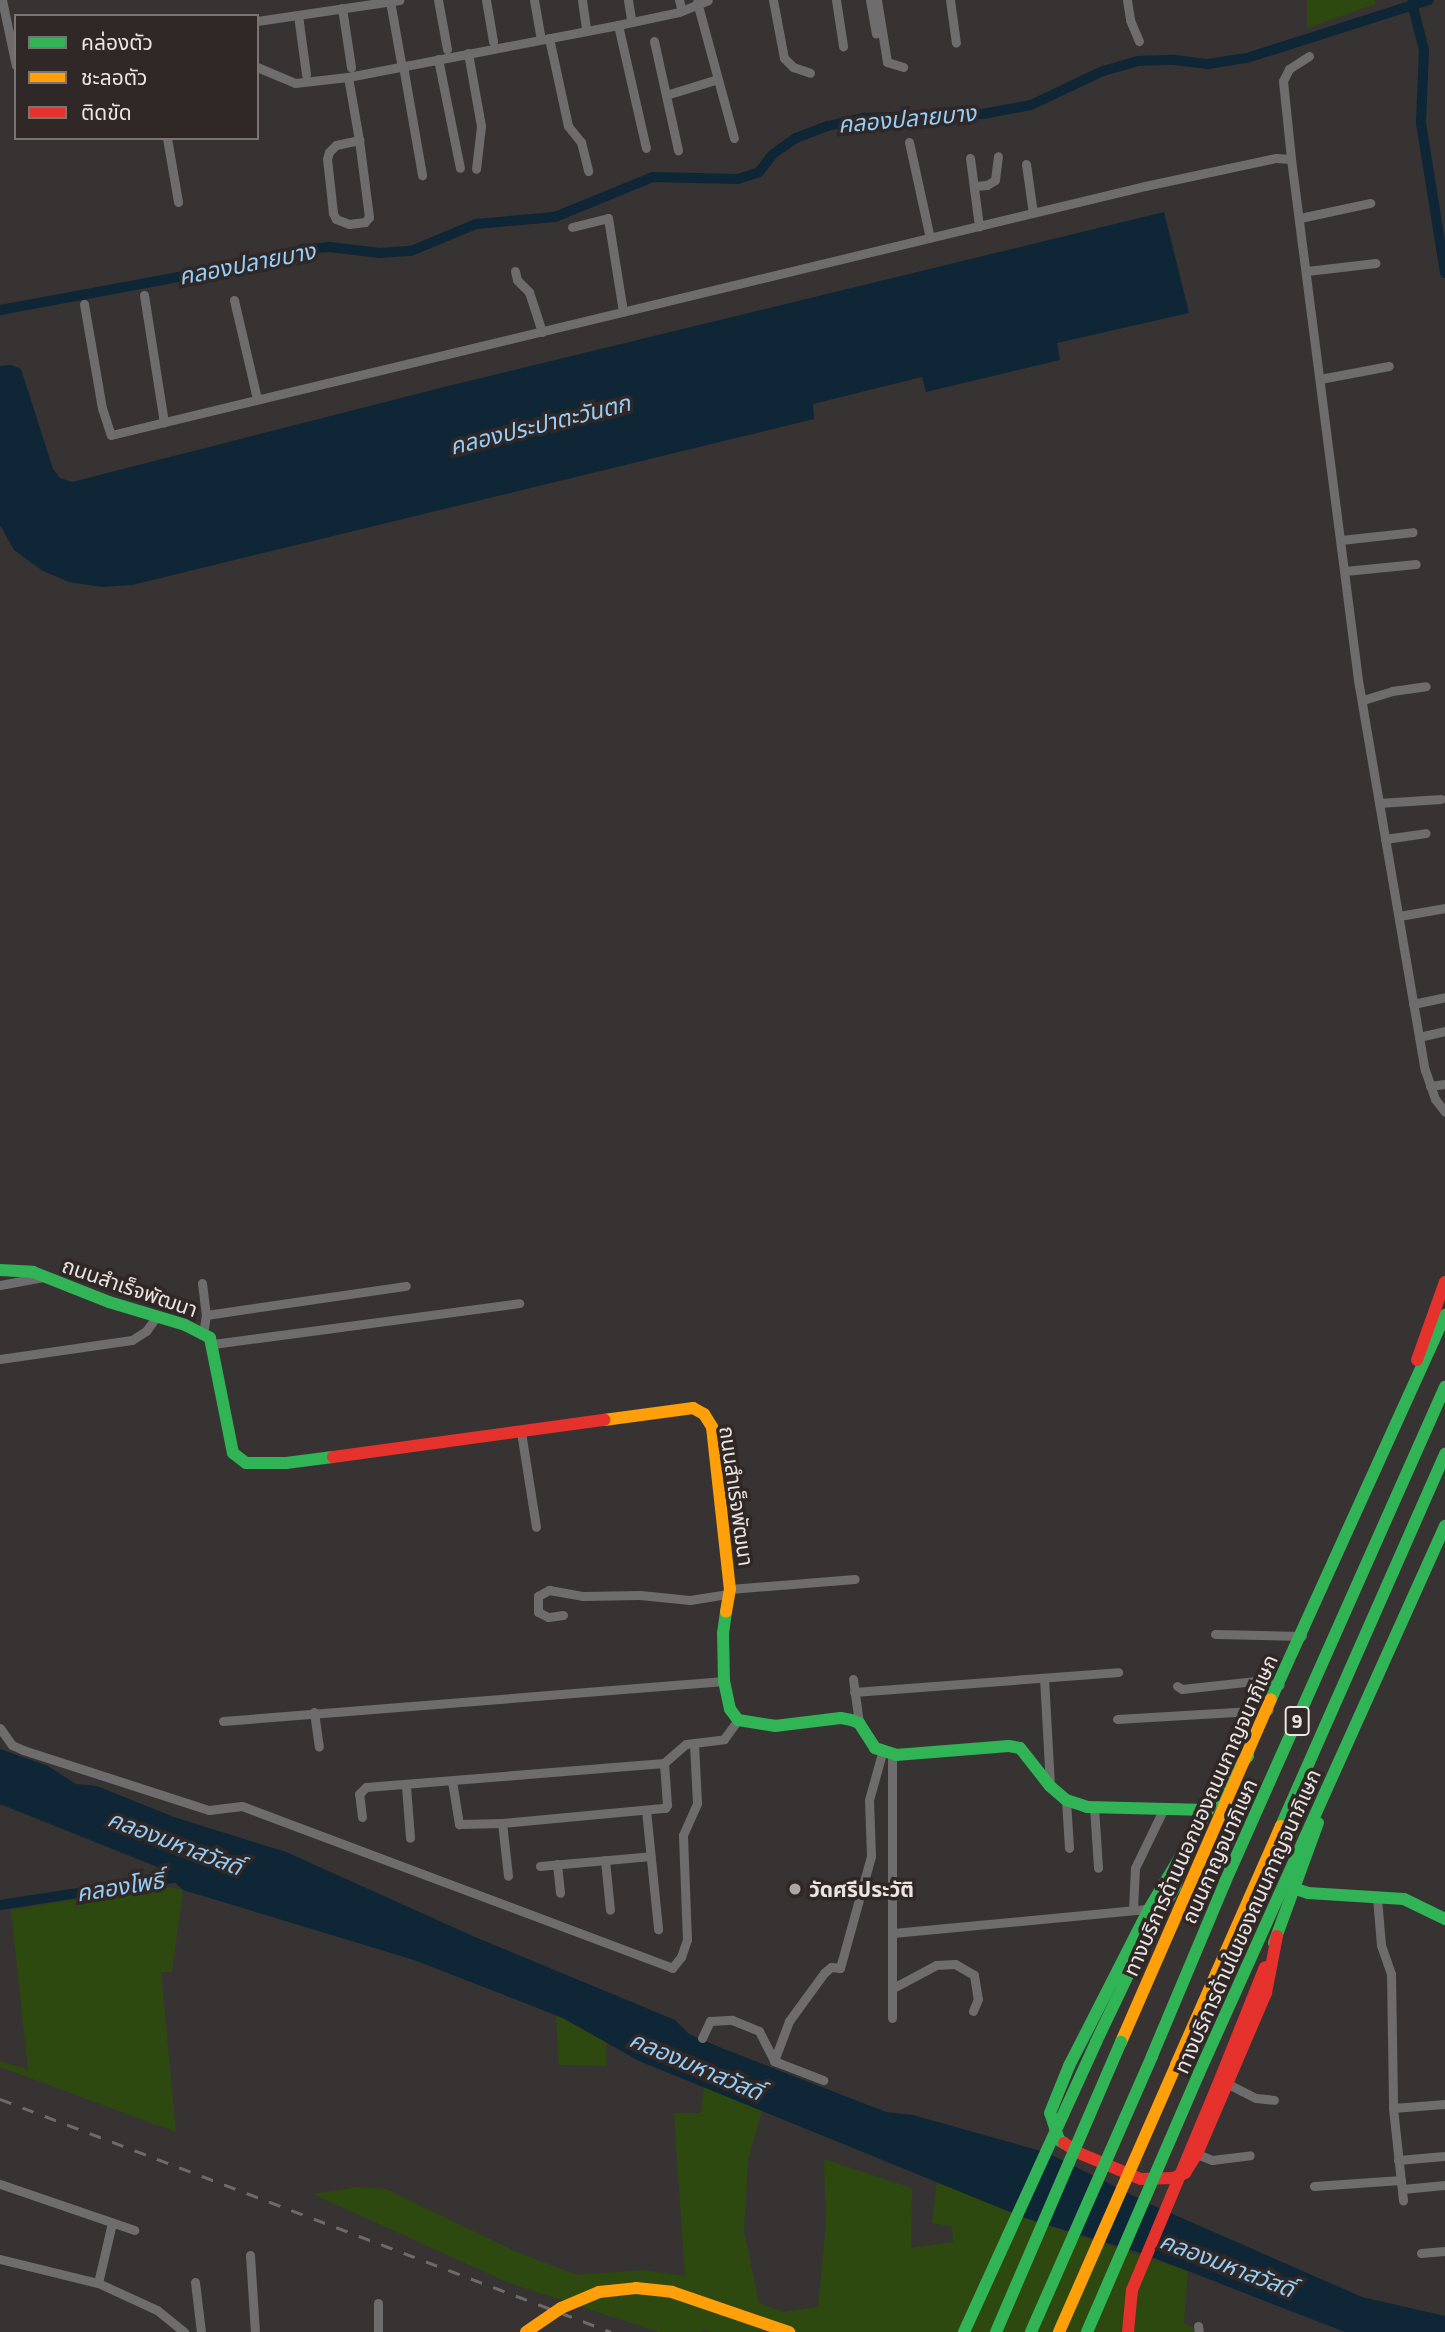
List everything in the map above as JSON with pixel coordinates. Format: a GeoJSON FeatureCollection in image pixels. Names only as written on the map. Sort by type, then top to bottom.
{"type":"FeatureCollection","features":[{"type":"Feature","properties":{"kind":"main road","name":"ถนนสำเร็จพัฒนา"},"geometry":{"type":"LineString","coordinates":[[0,1269],[33,1272],[109,1302],[203,1333],[212,1344],[233,1452],[246,1463],[286,1463],[692,1408],[704,1414],[712,1427],[729,1591],[723,1633],[724,1681],[730,1709],[738,1720]]}},
{"type":"Feature","properties":{"kind":"main road"},"geometry":{"type":"LineString","coordinates":[[1399,1417],[1445,1282]]}},
{"type":"Feature","properties":{"kind":"main road","name":"ทางบริการด้านนอกของถนนกาญจนาภิเษก"},"geometry":{"type":"LineString","coordinates":[[996,2332],[1191,1877],[1269,1710],[1445,1315]]}},
{"type":"Feature","properties":{"kind":"main road","name":"ถนนกาญจนาภิเษก"},"geometry":{"type":"LineString","coordinates":[[1031,2332],[1231,1869],[1445,1387]]}},
{"type":"Feature","properties":{"kind":"main road","name":"9"},"geometry":{"type":"LineString","coordinates":[[1059,2332],[1445,1454]]}},
{"type":"Feature","properties":{"kind":"main road","name":"ทางบริการด้านในของถนนกาญจนาภิเษก"},"geometry":{"type":"LineString","coordinates":[[1087,2332],[1199,2073],[1445,1526]]}},
{"type":"Feature","properties":{"kind":"main road"},"geometry":{"type":"LineString","coordinates":[[738,1720],[775,1726],[841,1718],[859,1723],[875,1748],[887,1753],[1009,1746],[1020,1748],[1050,1786],[1066,1800],[1094,1807],[1208,1810]]}},
{"type":"Feature","properties":{"kind":"main road"},"geometry":{"type":"LineString","coordinates":[[1248,1756],[1228,1777],[1149,1909],[1069,2066],[1050,2113],[1059,2140],[1079,2153],[1141,2179],[1173,2178],[1185,2174],[1197,2154],[1296,1889],[1314,1840],[1325,1795]]}},
{"type":"Feature","properties":{"kind":"main road"},"geometry":{"type":"LineString","coordinates":[[964,2332],[1141,1947],[1175,1887],[1186,1849]]}},
{"type":"Feature","properties":{"kind":"main road"},"geometry":{"type":"LineString","coordinates":[[1296,1889],[1308,1893],[1419,1904],[1445,1919]]}},
{"type":"Feature","properties":{"kind":"main road"},"geometry":{"type":"LineString","coordinates":[[1262,1932],[1289,1906]]}},
{"type":"Feature","properties":{"kind":"main road"},"geometry":{"type":"LineString","coordinates":[[1128,2332],[1132,2290],[1222,2085]]}},
{"type":"Feature","properties":{"kind":"main road"},"geometry":{"type":"LineString","coordinates":[[526,2332],[561,2308],[599,2292],[636,2288],[672,2292],[789,2332]]}},
{"type":"Feature","properties":{"kind":"street"},"geometry":{"type":"LineString","coordinates":[[2,0],[14,57]]}},
{"type":"Feature","properties":{"kind":"street"},"geometry":{"type":"LineString","coordinates":[[438,0],[446,49]]}},
{"type":"Feature","properties":{"kind":"street"},"geometry":{"type":"LineString","coordinates":[[486,0],[493,41]]}},
{"type":"Feature","properties":{"kind":"street"},"geometry":{"type":"LineString","coordinates":[[534,0],[568,126],[581,142],[588,171]]}},
{"type":"Feature","properties":{"kind":"street"},"geometry":{"type":"LineString","coordinates":[[582,0],[586,27]]}},
{"type":"Feature","properties":{"kind":"street"},"geometry":{"type":"LineString","coordinates":[[628,0],[631,19]]}},
{"type":"Feature","properties":{"kind":"street"},"geometry":{"type":"LineString","coordinates":[[679,0],[682,11]]}},
{"type":"Feature","properties":{"kind":"street"},"geometry":{"type":"LineString","coordinates":[[259,63],[295,83],[438,59],[544,36],[618,25],[682,11],[708,0]]}},
{"type":"Feature","properties":{"kind":"street"},"geometry":{"type":"LineString","coordinates":[[773,0],[784,58],[793,67],[810,73]]}},
{"type":"Feature","properties":{"kind":"street"},"geometry":{"type":"LineString","coordinates":[[836,0],[843,46]]}},
{"type":"Feature","properties":{"kind":"street"},"geometry":{"type":"LineString","coordinates":[[870,0],[877,36]]}},
{"type":"Feature","properties":{"kind":"street"},"geometry":{"type":"LineString","coordinates":[[877,0],[887,62],[903,66]]}},
{"type":"Feature","properties":{"kind":"street"},"geometry":{"type":"LineString","coordinates":[[950,0],[956,43]]}},
{"type":"Feature","properties":{"kind":"street"},"geometry":{"type":"LineString","coordinates":[[1128,0],[1130,20],[1139,41]]}},
{"type":"Feature","properties":{"kind":"street"},"geometry":{"type":"LineString","coordinates":[[259,21],[298,15],[329,5],[342,8],[395,1],[402,64],[422,175]]}},
{"type":"Feature","properties":{"kind":"street"},"geometry":{"type":"LineString","coordinates":[[697,3],[734,138]]}},
{"type":"Feature","properties":{"kind":"street"},"geometry":{"type":"LineString","coordinates":[[342,8],[369,217],[365,222],[349,224],[337,219],[333,213],[327,159],[329,152],[336,145],[359,140]]}},
{"type":"Feature","properties":{"kind":"street"},"geometry":{"type":"LineString","coordinates":[[298,15],[306,75]]}},
{"type":"Feature","properties":{"kind":"street"},"geometry":{"type":"LineString","coordinates":[[618,25],[646,148]]}},
{"type":"Feature","properties":{"kind":"street"},"geometry":{"type":"LineString","coordinates":[[654,41],[678,150]]}},
{"type":"Feature","properties":{"kind":"street"},"geometry":{"type":"LineString","coordinates":[[468,53],[481,126],[476,169]]}},
{"type":"Feature","properties":{"kind":"street"},"geometry":{"type":"LineString","coordinates":[[1309,56],[1289,69],[1283,81],[1291,159],[1345,571],[1379,803],[1419,1037],[1430,1086],[1445,1112]]}},
{"type":"Feature","properties":{"kind":"street"},"geometry":{"type":"LineString","coordinates":[[438,59],[460,168]]}},
{"type":"Feature","properties":{"kind":"street"},"geometry":{"type":"LineString","coordinates":[[666,95],[718,79]]}},
{"type":"Feature","properties":{"kind":"street"},"geometry":{"type":"LineString","coordinates":[[167,140],[178,202]]}},
{"type":"Feature","properties":{"kind":"street"},"geometry":{"type":"LineString","coordinates":[[909,142],[930,238]]}},
{"type":"Feature","properties":{"kind":"street"},"geometry":{"type":"LineString","coordinates":[[974,186],[988,185],[995,180],[998,156]]}},
{"type":"Feature","properties":{"kind":"street"},"geometry":{"type":"LineString","coordinates":[[84,304],[102,408],[111,435],[1034,213],[1235,166],[1281,157],[1291,159]]}},
{"type":"Feature","properties":{"kind":"street"},"geometry":{"type":"LineString","coordinates":[[970,159],[979,226]]}},
{"type":"Feature","properties":{"kind":"street"},"geometry":{"type":"LineString","coordinates":[[1026,164],[1034,213]]}},
{"type":"Feature","properties":{"kind":"street"},"geometry":{"type":"LineString","coordinates":[[1300,218],[1370,202]]}},
{"type":"Feature","properties":{"kind":"street"},"geometry":{"type":"LineString","coordinates":[[572,227],[608,218],[623,312]]}},
{"type":"Feature","properties":{"kind":"street"},"geometry":{"type":"LineString","coordinates":[[1307,271],[1376,263]]}},
{"type":"Feature","properties":{"kind":"street"},"geometry":{"type":"LineString","coordinates":[[514,271],[517,280],[529,292],[542,332]]}},
{"type":"Feature","properties":{"kind":"street"},"geometry":{"type":"LineString","coordinates":[[144,295],[164,422]]}},
{"type":"Feature","properties":{"kind":"street"},"geometry":{"type":"LineString","coordinates":[[234,300],[257,399]]}},
{"type":"Feature","properties":{"kind":"street"},"geometry":{"type":"LineString","coordinates":[[1320,379],[1389,366]]}},
{"type":"Feature","properties":{"kind":"street"},"geometry":{"type":"LineString","coordinates":[[1341,540],[1413,532]]}},
{"type":"Feature","properties":{"kind":"street"},"geometry":{"type":"LineString","coordinates":[[1345,571],[1416,564]]}},
{"type":"Feature","properties":{"kind":"street"},"geometry":{"type":"LineString","coordinates":[[1363,700],[1392,691],[1426,686]]}},
{"type":"Feature","properties":{"kind":"street"},"geometry":{"type":"LineString","coordinates":[[1379,803],[1441,799]]}},
{"type":"Feature","properties":{"kind":"street"},"geometry":{"type":"LineString","coordinates":[[1385,839],[1426,833]]}},
{"type":"Feature","properties":{"kind":"street"},"geometry":{"type":"LineString","coordinates":[[1399,916],[1445,908]]}},
{"type":"Feature","properties":{"kind":"street"},"geometry":{"type":"LineString","coordinates":[[1413,1004],[1445,997]]}},
{"type":"Feature","properties":{"kind":"street"},"geometry":{"type":"LineString","coordinates":[[1419,1037],[1445,1031]]}},
{"type":"Feature","properties":{"kind":"street"},"geometry":{"type":"LineString","coordinates":[[1430,1086],[1445,1084]]}},
{"type":"Feature","properties":{"kind":"street"},"geometry":{"type":"LineString","coordinates":[[0,1285],[45,1277]]}},
{"type":"Feature","properties":{"kind":"street"},"geometry":{"type":"LineString","coordinates":[[202,1283],[206,1315],[203,1333]]}},
{"type":"Feature","properties":{"kind":"street"},"geometry":{"type":"LineString","coordinates":[[206,1315],[406,1286]]}},
{"type":"Feature","properties":{"kind":"street"},"geometry":{"type":"LineString","coordinates":[[212,1344],[519,1303]]}},
{"type":"Feature","properties":{"kind":"street"},"geometry":{"type":"LineString","coordinates":[[0,1359],[132,1340],[146,1331],[157,1317]]}},
{"type":"Feature","properties":{"kind":"street"},"geometry":{"type":"LineString","coordinates":[[521,1432],[536,1527]]}},
{"type":"Feature","properties":{"kind":"street"},"geometry":{"type":"LineString","coordinates":[[563,1615],[548,1617],[538,1612],[538,1596],[549,1590],[583,1596],[640,1595],[690,1600],[729,1591],[855,1579]]}},
{"type":"Feature","properties":{"kind":"street"},"geometry":{"type":"LineString","coordinates":[[1215,1634],[1302,1636]]}},
{"type":"Feature","properties":{"kind":"street"},"geometry":{"type":"LineString","coordinates":[[854,1692],[1118,1672]]}},
{"type":"Feature","properties":{"kind":"street"},"geometry":{"type":"LineString","coordinates":[[1044,1678],[1050,1786]]}},
{"type":"Feature","properties":{"kind":"street"},"geometry":{"type":"LineString","coordinates":[[853,1679],[859,1723]]}},
{"type":"Feature","properties":{"kind":"street"},"geometry":{"type":"LineString","coordinates":[[223,1721],[724,1681]]}},
{"type":"Feature","properties":{"kind":"street"},"geometry":{"type":"LineString","coordinates":[[1177,1686],[1182,1689],[1254,1681],[1280,1685]]}},
{"type":"Feature","properties":{"kind":"street"},"geometry":{"type":"LineString","coordinates":[[1117,1719],[1269,1710]]}},
{"type":"Feature","properties":{"kind":"street"},"geometry":{"type":"LineString","coordinates":[[314,1712],[319,1747]]}},
{"type":"Feature","properties":{"kind":"street"},"geometry":{"type":"LineString","coordinates":[[362,1817],[359,1794],[362,1789],[664,1763],[686,1744],[724,1739],[738,1720]]}},
{"type":"Feature","properties":{"kind":"street"},"geometry":{"type":"LineString","coordinates":[[0,1728],[12,1745],[23,1750],[209,1810],[242,1806],[672,1968],[681,1957],[687,1940],[683,1835],[697,1802],[694,1743]]}},
{"type":"Feature","properties":{"kind":"street"},"geometry":{"type":"LineString","coordinates":[[887,1753],[893,1933],[892,2018]]}},
{"type":"Feature","properties":{"kind":"street"},"geometry":{"type":"LineString","coordinates":[[774,2061],[789,2021],[824,1973],[831,1967],[840,1968],[871,1856],[869,1800],[887,1753]]}},
{"type":"Feature","properties":{"kind":"street"},"geometry":{"type":"LineString","coordinates":[[452,1781],[459,1824],[502,1823],[646,1810],[667,1805],[664,1763]]}},
{"type":"Feature","properties":{"kind":"street"},"geometry":{"type":"LineString","coordinates":[[405,1786],[410,1838]]}},
{"type":"Feature","properties":{"kind":"street"},"geometry":{"type":"LineString","coordinates":[[1066,1800],[1069,1848]]}},
{"type":"Feature","properties":{"kind":"street"},"geometry":{"type":"LineString","coordinates":[[1094,1807],[1098,1868]]}},
{"type":"Feature","properties":{"kind":"street"},"geometry":{"type":"LineString","coordinates":[[1133,1910],[1135,1868],[1164,1808]]}},
{"type":"Feature","properties":{"kind":"street"},"geometry":{"type":"LineString","coordinates":[[646,1810],[658,1929]]}},
{"type":"Feature","properties":{"kind":"street"},"geometry":{"type":"LineString","coordinates":[[502,1823],[508,1876]]}},
{"type":"Feature","properties":{"kind":"street"},"geometry":{"type":"LineString","coordinates":[[540,1866],[651,1856]]}},
{"type":"Feature","properties":{"kind":"street"},"geometry":{"type":"LineString","coordinates":[[605,1860],[610,1910]]}},
{"type":"Feature","properties":{"kind":"street"},"geometry":{"type":"LineString","coordinates":[[557,1864],[560,1893]]}},
{"type":"Feature","properties":{"kind":"street"},"geometry":{"type":"LineString","coordinates":[[1377,1898],[1381,1945],[1391,1974],[1392,2108],[1403,2200]]}},
{"type":"Feature","properties":{"kind":"street"},"geometry":{"type":"LineString","coordinates":[[893,1933],[1082,1918],[1149,1909]]}},
{"type":"Feature","properties":{"kind":"street"},"geometry":{"type":"LineString","coordinates":[[893,1988],[936,1965],[956,1964],[974,1975],[978,1999],[973,2011]]}},
{"type":"Feature","properties":{"kind":"street"},"geometry":{"type":"LineString","coordinates":[[702,2038],[710,2021],[732,2020],[759,2031],[774,2061],[823,2080]]}},
{"type":"Feature","properties":{"kind":"street"},"geometry":{"type":"LineString","coordinates":[[1222,2085],[1256,2098],[1274,2100]]}},
{"type":"Feature","properties":{"kind":"street"},"geometry":{"type":"LineString","coordinates":[[1392,2108],[1445,2104]]}},
{"type":"Feature","properties":{"kind":"street"},"geometry":{"type":"LineString","coordinates":[[1197,2154],[1212,2160],[1250,2155]]}},
{"type":"Feature","properties":{"kind":"street"},"geometry":{"type":"LineString","coordinates":[[1398,2160],[1445,2156]]}},
{"type":"Feature","properties":{"kind":"street"},"geometry":{"type":"LineString","coordinates":[[0,2184],[134,2230]]}},
{"type":"Feature","properties":{"kind":"street"},"geometry":{"type":"LineString","coordinates":[[1314,2186],[1445,2185]]}},
{"type":"Feature","properties":{"kind":"street"},"geometry":{"type":"LineString","coordinates":[[98,2283],[112,2223]]}},
{"type":"Feature","properties":{"kind":"street"},"geometry":{"type":"LineString","coordinates":[[1421,2253],[1445,2251]]}},
{"type":"Feature","properties":{"kind":"street"},"geometry":{"type":"LineString","coordinates":[[250,2255],[255,2332]]}},
{"type":"Feature","properties":{"kind":"street"},"geometry":{"type":"LineString","coordinates":[[0,2259],[98,2283],[157,2310],[184,2332]]}},
{"type":"Feature","properties":{"kind":"street"},"geometry":{"type":"LineString","coordinates":[[195,2282],[201,2332]]}},
{"type":"Feature","properties":{"kind":"street"},"geometry":{"type":"LineString","coordinates":[[378,2303],[378,2332]]}},
{"type":"Feature","properties":{"kind":"green space"},"geometry":{"type":"Polygon","coordinates":[[[1307,0],[1375,0],[1376,4],[1307,28],[1307,0]]]}},
{"type":"Feature","properties":{"kind":"green space"},"geometry":{"type":"Polygon","coordinates":[[[160,1885],[183,1890],[172,1972],[161,1972],[176,2132],[0,2067],[0,2061],[28,2070],[11,1910],[160,1885]]]}},
{"type":"Feature","properties":{"kind":"green space"},"geometry":{"type":"Polygon","coordinates":[[[556,2015],[606,2042],[607,2066],[559,2065],[556,2015]]]}},
{"type":"Feature","properties":{"kind":"green space"},"geometry":{"type":"Polygon","coordinates":[[[704,2087],[762,2111],[748,2160],[744,2231],[759,2303],[783,2312],[818,2307],[826,2225],[824,2159],[912,2188],[911,2248],[953,2242],[952,2227],[932,2223],[937,2182],[1025,2218],[1188,2271],[1184,2324],[1193,2327],[1194,2332],[710,2332],[703,2329],[702,2332],[659,2332],[509,2283],[313,2194],[357,2187],[386,2189],[519,2253],[577,2275],[642,2270],[685,2276],[674,2113],[701,2113],[704,2087]]]}},
{"type":"Feature","properties":{"kind":"water","name":"คลองประปาตะวันตก"},"geometry":{"type":"Polygon","coordinates":[[[1164,212],[1189,313],[1057,343],[1060,360],[926,392],[922,377],[813,404],[814,419],[132,585],[102,587],[69,582],[43,571],[14,550],[0,525],[0,366],[11,365],[21,369],[53,469],[60,478],[72,482],[444,387],[1164,212]]]}},
{"type":"Feature","properties":{"kind":"water","name":"คลองมหาสวัสดิ์"},"geometry":{"type":"Polygon","coordinates":[[[0,1749],[48,1766],[76,1784],[97,1786],[174,1817],[286,1852],[475,1937],[675,2020],[689,2034],[886,2112],[913,2115],[1048,2153],[1152,2205],[1362,2297],[1445,2316],[1445,2332],[1345,2332],[1144,2254],[1025,2218],[639,2061],[563,2018],[414,1960],[183,1890],[160,1868],[0,1804],[0,1749]]]}},
{"type":"Feature","properties":{"kind":"waterway","name":"คลองปลายบาง"},"geometry":{"type":"LineString","coordinates":[[0,310],[275,259],[302,249],[329,247],[380,253],[411,251],[476,224],[555,217],[653,177],[738,179],[759,172],[773,154],[796,138],[828,126],[864,118],[983,114],[1031,105],[1103,71],[1138,61],[1174,60],[1208,64],[1247,58],[1429,0]]}},
{"type":"Feature","properties":{"kind":"waterway"},"geometry":{"type":"LineString","coordinates":[[1412,3],[1424,50],[1421,123],[1445,273]]}},
{"type":"Feature","properties":{"kind":"waterway","name":"คลองโพธิ์"},"geometry":{"type":"LineString","coordinates":[[0,1905],[185,1876]]}},
{"type":"Feature","properties":{"kind":"railway"},"geometry":{"type":"LineString","coordinates":[[0,2099],[611,2332]]}},
{"type":"Feature","properties":{"kind":"traffic: fast"},"geometry":{"type":"LineString","coordinates":[[0,1270],[33,1272],[109,1302],[185,1325],[210,1338],[233,1453],[246,1463],[286,1463],[333,1457]]}},
{"type":"Feature","properties":{"kind":"traffic: fast"},"geometry":{"type":"LineString","coordinates":[[1271,1699],[1445,1315]]}},
{"type":"Feature","properties":{"kind":"traffic: fast"},"geometry":{"type":"LineString","coordinates":[[1152,2056],[1225,1882],[1445,1387]]}},
{"type":"Feature","properties":{"kind":"traffic: fast"},"geometry":{"type":"LineString","coordinates":[[1281,1826],[1445,1454]]}},
{"type":"Feature","properties":{"kind":"traffic: fast"},"geometry":{"type":"LineString","coordinates":[[1199,2073],[1445,1526]]}},
{"type":"Feature","properties":{"kind":"traffic: fast"},"geometry":{"type":"LineString","coordinates":[[726,1612],[723,1633],[724,1681],[730,1709],[738,1720],[775,1726],[841,1718],[851,1720],[859,1723],[875,1748],[896,1755],[1009,1746],[1020,1748],[1050,1786],[1066,1800],[1087,1807],[1208,1810]]}},
{"type":"Feature","properties":{"kind":"traffic: fast"},"geometry":{"type":"LineString","coordinates":[[1064,2143],[1059,2140],[1050,2113],[1069,2066],[1149,1909],[1228,1777],[1248,1756]]}},
{"type":"Feature","properties":{"kind":"traffic: fast"},"geometry":{"type":"LineString","coordinates":[[1274,1943],[1318,1823]]}},
{"type":"Feature","properties":{"kind":"traffic: fast"},"geometry":{"type":"LineString","coordinates":[[1096,2042],[1146,1937],[1175,1887],[1181,1866]]}},
{"type":"Feature","properties":{"kind":"traffic: fast"},"geometry":{"type":"LineString","coordinates":[[1296,1889],[1308,1893],[1404,1899],[1445,1919]]}},
{"type":"Feature","properties":{"kind":"traffic: fast"},"geometry":{"type":"LineString","coordinates":[[964,2332],[1096,2042]]}},
{"type":"Feature","properties":{"kind":"traffic: fast"},"geometry":{"type":"LineString","coordinates":[[996,2332],[1121,2042]]}},
{"type":"Feature","properties":{"kind":"traffic: fast"},"geometry":{"type":"LineString","coordinates":[[1031,2332],[1152,2056]]}},
{"type":"Feature","properties":{"kind":"traffic: fast"},"geometry":{"type":"LineString","coordinates":[[1087,2332],[1199,2073]]}},
{"type":"Feature","properties":{"kind":"traffic: slow"},"geometry":{"type":"LineString","coordinates":[[604,1420],[693,1408],[704,1414],[712,1427],[730,1589],[726,1612]]}},
{"type":"Feature","properties":{"kind":"traffic: slow"},"geometry":{"type":"LineString","coordinates":[[1121,2042],[1271,1699]]}},
{"type":"Feature","properties":{"kind":"traffic: slow"},"geometry":{"type":"LineString","coordinates":[[1176,2065],[1281,1826]]}},
{"type":"Feature","properties":{"kind":"traffic: slow"},"geometry":{"type":"LineString","coordinates":[[1059,2332],[1176,2065]]}},
{"type":"Feature","properties":{"kind":"traffic: slow"},"geometry":{"type":"LineString","coordinates":[[526,2332],[561,2308],[599,2292],[636,2288],[672,2292],[789,2332]]}},
{"type":"Feature","properties":{"kind":"traffic: jam"},"geometry":{"type":"LineString","coordinates":[[1417,1360],[1445,1282]]}},
{"type":"Feature","properties":{"kind":"traffic: jam"},"geometry":{"type":"LineString","coordinates":[[333,1457],[604,1420]]}},
{"type":"Feature","properties":{"kind":"traffic: jam"},"geometry":{"type":"LineString","coordinates":[[1064,2143],[1079,2153],[1141,2179],[1173,2178],[1185,2173],[1197,2154],[1266,1993],[1277,1936]]}},
{"type":"Feature","properties":{"kind":"traffic: jam"},"geometry":{"type":"LineString","coordinates":[[1217,2087],[1265,1967]]}},
{"type":"Feature","properties":{"kind":"traffic: jam"},"geometry":{"type":"LineString","coordinates":[[1128,2332],[1132,2290],[1217,2087]]}},
{"type":"Feature","properties":{"kind":"place","name":"วัดศรีประวัติ"},"geometry":{"type":"Point","coordinates":[795,1889]}}]}
